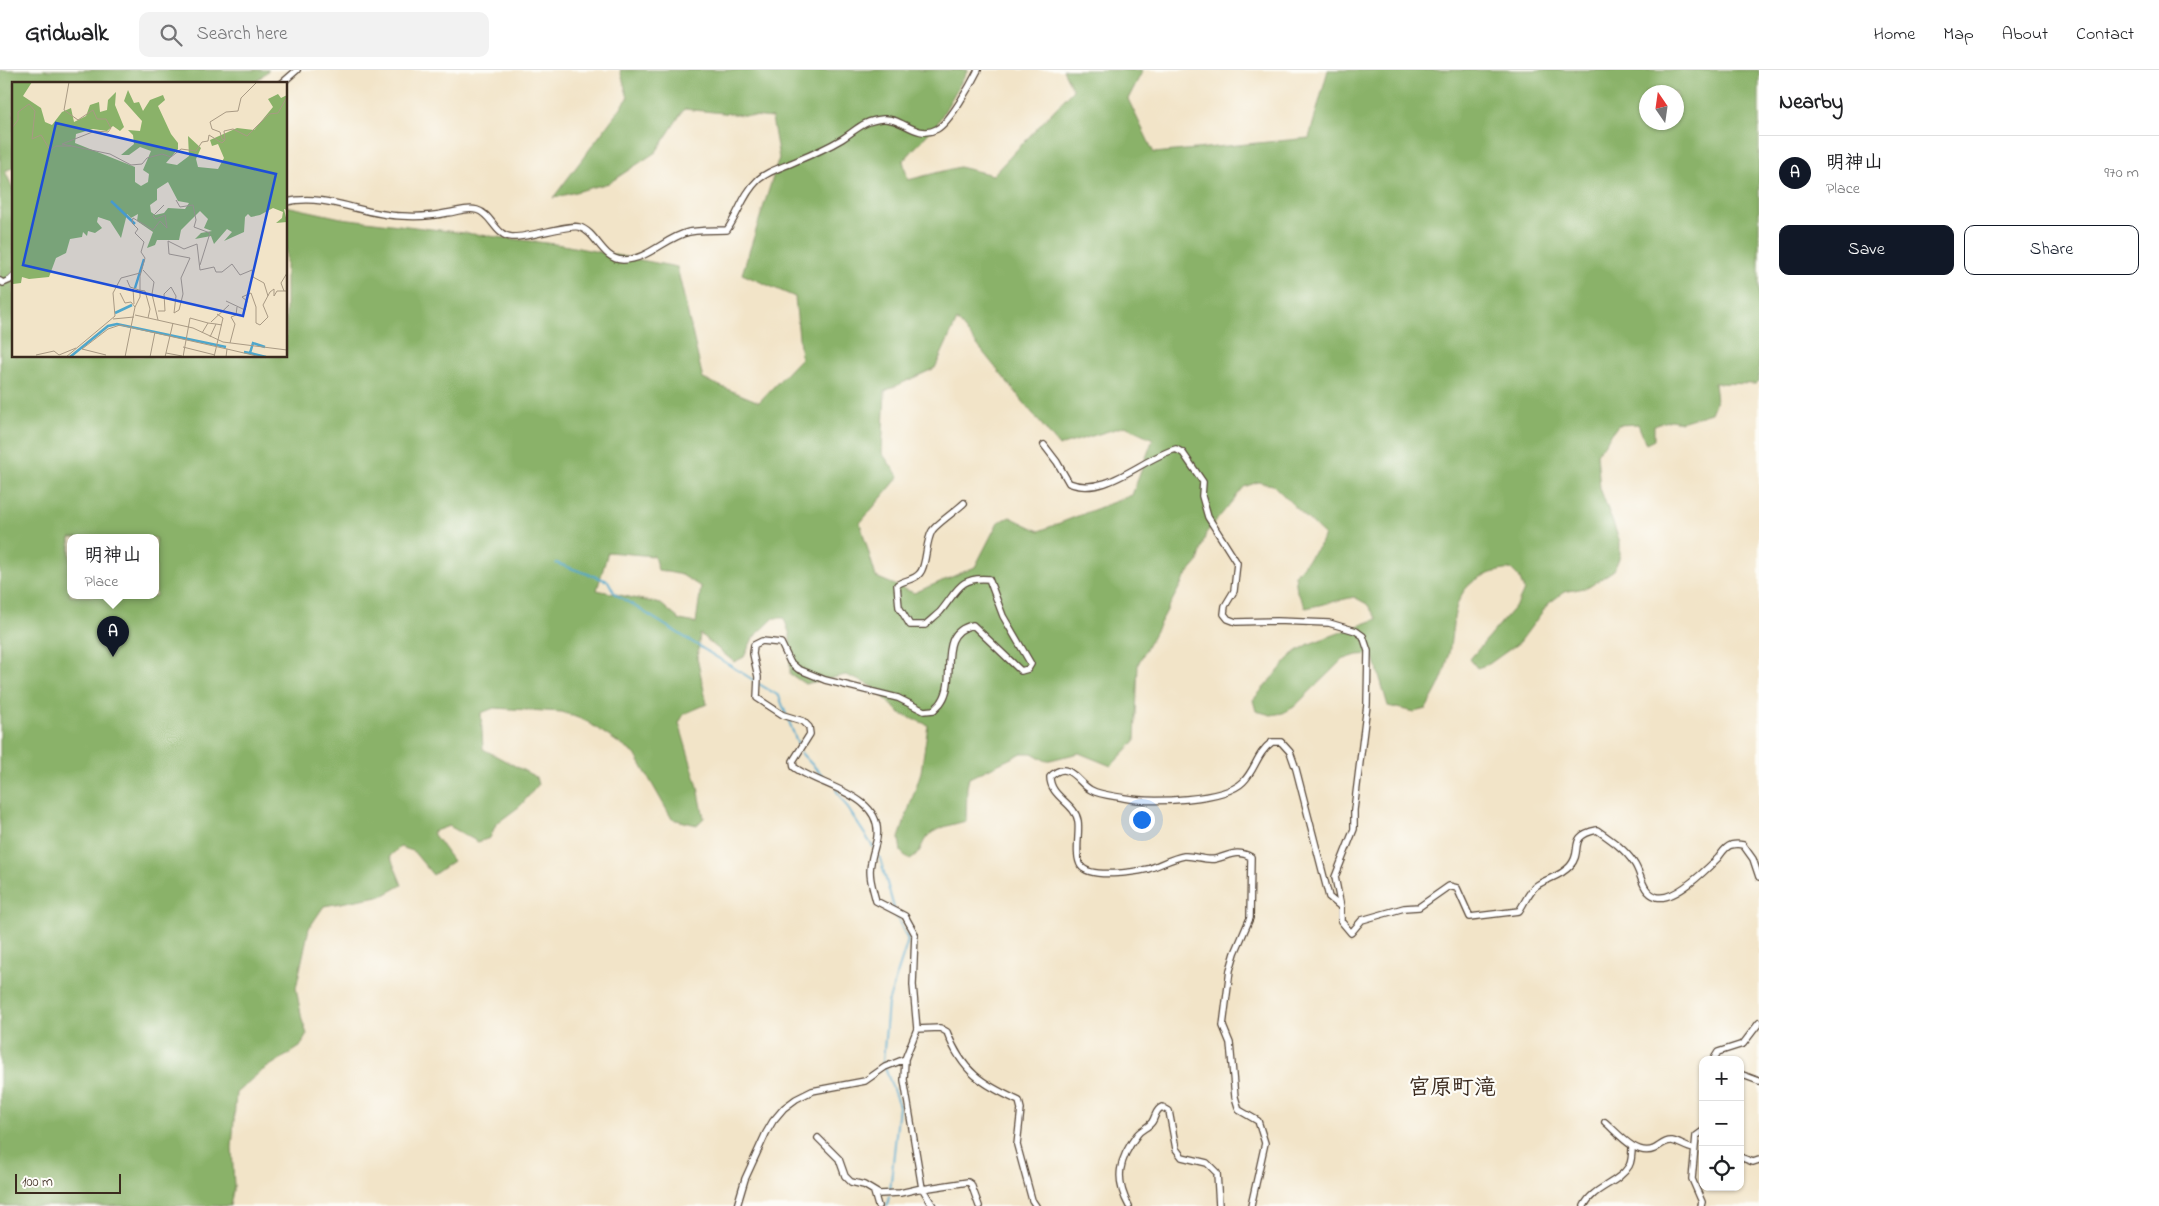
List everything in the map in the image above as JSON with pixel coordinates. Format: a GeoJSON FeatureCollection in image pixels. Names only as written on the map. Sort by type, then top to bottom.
{"type":"FeatureCollection","features":[{"type":"Feature","properties":{"kind":"street"},"geometry":{"type":"LineString","coordinates":[[283,82],[297,70]]}},
{"type":"Feature","properties":{"kind":"street"},"geometry":{"type":"LineString","coordinates":[[288,202],[303,198],[320,199],[370,212],[402,216],[449,213],[465,208],[478,210],[486,215],[503,235],[509,237],[545,233],[574,226],[580,227],[593,235],[612,257],[622,260],[641,256],[688,232],[728,230],[734,223],[746,195],[757,180],[819,152],[844,138],[861,124],[884,119],[896,121],[915,131],[936,130],[944,123],[967,91],[978,70]]}},
{"type":"Feature","properties":{"kind":"street"},"geometry":{"type":"LineString","coordinates":[[0,281],[3,283],[12,278]]}},
{"type":"Feature","properties":{"kind":"street"},"geometry":{"type":"LineString","coordinates":[[1044,444],[1069,484],[1086,487],[1110,482],[1162,453],[1176,449],[1183,453],[1203,482],[1202,496],[1208,518],[1237,563],[1234,591],[1225,606],[1224,614],[1228,619],[1236,622],[1277,620],[1329,623],[1349,628],[1363,636],[1368,651],[1366,706],[1355,800],[1354,829],[1336,876],[1341,907],[1341,921],[1351,933],[1362,920],[1404,908],[1419,907],[1449,886],[1457,888],[1470,917],[1519,911],[1536,886],[1558,876],[1572,865],[1579,837],[1585,832],[1597,830],[1615,841],[1635,863],[1647,890],[1662,898],[1675,894],[1732,844],[1743,845],[1750,853],[1759,877]]}},
{"type":"Feature","properties":{"kind":"street"},"geometry":{"type":"LineString","coordinates":[[933,1206],[922,1188],[904,1080],[905,1059],[917,1029],[913,985],[915,934],[905,916],[876,901],[870,865],[878,836],[874,817],[853,796],[794,767],[794,761],[810,734],[809,726],[803,721],[795,720],[767,706],[757,698],[758,677],[754,645],[762,641],[780,643],[790,662],[798,669],[825,680],[898,698],[924,711],[934,710],[942,701],[948,673],[950,644],[957,631],[963,627],[972,625],[1013,665],[1021,670],[1028,669],[1031,664],[1003,616],[989,579],[970,580],[961,584],[940,611],[925,625],[910,625],[899,607],[897,586],[903,580],[914,579],[920,574],[923,569],[926,548],[932,529],[964,503]]}},
{"type":"Feature","properties":{"kind":"street"},"geometry":{"type":"LineString","coordinates":[[1251,1206],[1265,1143],[1258,1121],[1239,1110],[1235,1097],[1230,1043],[1223,1026],[1230,970],[1250,918],[1251,857],[1242,852],[1235,852],[1213,859],[1186,856],[1146,869],[1113,873],[1098,874],[1085,870],[1081,866],[1077,844],[1078,820],[1053,790],[1050,777],[1054,773],[1066,770],[1072,773],[1090,790],[1135,800],[1189,799],[1238,787],[1246,780],[1262,749],[1272,742],[1281,742],[1290,752],[1296,769],[1329,897],[1341,907]]}},
{"type":"Feature","properties":{"kind":"street"},"geometry":{"type":"LineString","coordinates":[[1716,1056],[1718,1052],[1743,1044],[1759,1023]]}},
{"type":"Feature","properties":{"kind":"street"},"geometry":{"type":"LineString","coordinates":[[917,1029],[940,1028],[947,1032],[952,1047],[977,1079],[1019,1101],[1021,1109],[1017,1145],[1032,1200],[1036,1206]]}},
{"type":"Feature","properties":{"kind":"street"},"geometry":{"type":"LineString","coordinates":[[737,1206],[745,1179],[766,1133],[784,1108],[812,1091],[865,1081],[885,1067],[905,1059]]}},
{"type":"Feature","properties":{"kind":"street"},"geometry":{"type":"LineString","coordinates":[[1744,1075],[1759,1081]]}},
{"type":"Feature","properties":{"kind":"street"},"geometry":{"type":"LineString","coordinates":[[1129,1206],[1120,1186],[1122,1164],[1138,1134],[1150,1125],[1158,1110],[1162,1107],[1170,1111],[1176,1148],[1182,1156],[1207,1163],[1217,1173],[1219,1206]]}},
{"type":"Feature","properties":{"kind":"street"},"geometry":{"type":"LineString","coordinates":[[1605,1122],[1632,1146],[1642,1150],[1652,1150],[1664,1142],[1672,1141],[1694,1149]]}},
{"type":"Feature","properties":{"kind":"street"},"geometry":{"type":"LineString","coordinates":[[1699,1134],[1696,1136],[1692,1179],[1702,1202],[1701,1206]]}},
{"type":"Feature","properties":{"kind":"street"},"geometry":{"type":"LineString","coordinates":[[818,1138],[839,1159],[849,1180],[864,1185],[874,1192],[896,1194],[922,1188],[968,1182],[971,1184],[979,1206]]}},
{"type":"Feature","properties":{"kind":"street"},"geometry":{"type":"LineString","coordinates":[[1584,1206],[1592,1194],[1613,1181],[1630,1166],[1632,1146]]}},
{"type":"Feature","properties":{"kind":"street"},"geometry":{"type":"LineString","coordinates":[[1744,1159],[1753,1162],[1759,1160]]}},
{"type":"Feature","properties":{"kind":"street"},"geometry":{"type":"LineString","coordinates":[[874,1192],[878,1206]]}},
{"type":"Feature","properties":{"kind":"green space"},"geometry":{"type":"Polygon","coordinates":[[[0,70],[269,70],[255,82],[12,82],[12,168],[5,171],[12,187],[12,358],[288,358],[288,206],[341,218],[563,245],[677,267],[703,379],[759,402],[801,358],[795,297],[742,274],[779,158],[772,118],[684,109],[656,152],[609,183],[553,198],[628,98],[620,70],[968,70],[937,124],[903,161],[908,180],[959,167],[993,175],[1073,90],[1063,70],[1143,70],[1128,99],[1154,153],[1309,138],[1328,70],[1759,70],[1759,381],[1756,384],[1714,383],[1716,401],[1711,413],[1681,422],[1671,420],[1654,425],[1654,440],[1646,444],[1638,424],[1618,425],[1597,454],[1600,488],[1620,542],[1620,556],[1614,570],[1589,587],[1564,592],[1548,604],[1520,642],[1489,664],[1477,668],[1470,659],[1518,603],[1524,590],[1519,577],[1511,569],[1488,574],[1472,583],[1462,594],[1456,608],[1448,659],[1440,682],[1426,709],[1414,712],[1388,706],[1373,654],[1357,655],[1342,660],[1294,707],[1283,713],[1271,715],[1256,711],[1253,700],[1294,653],[1309,644],[1377,619],[1367,604],[1354,597],[1306,608],[1297,592],[1295,575],[1319,546],[1324,535],[1273,485],[1258,482],[1244,487],[1206,533],[1198,562],[1185,577],[1138,664],[1135,741],[1111,766],[1079,753],[1046,761],[1032,753],[1022,753],[969,778],[966,821],[933,832],[926,838],[917,854],[910,860],[901,852],[899,838],[921,772],[928,725],[901,714],[872,686],[846,675],[805,684],[790,674],[790,635],[784,618],[774,618],[753,638],[744,657],[734,662],[700,634],[697,658],[707,704],[684,714],[679,723],[698,787],[704,818],[697,825],[672,819],[635,754],[586,721],[562,712],[494,708],[481,713],[483,749],[536,777],[538,785],[520,806],[496,824],[490,838],[478,842],[449,826],[432,832],[453,861],[433,875],[413,851],[400,847],[390,856],[402,885],[384,895],[324,906],[309,928],[296,988],[302,1020],[307,1034],[300,1047],[260,1072],[236,1093],[232,1148],[234,1186],[230,1206],[0,1206],[0,70]],[[957,320],[935,368],[885,391],[882,453],[899,477],[860,523],[876,577],[914,593],[975,567],[998,522],[1010,517],[1039,531],[1132,495],[1153,439],[1125,426],[1059,446],[957,320]],[[608,552],[597,590],[661,604],[680,620],[696,623],[701,587],[682,575],[658,570],[654,556],[608,552]]]}},
{"type":"Feature","properties":{"kind":"waterway"},"geometry":{"type":"LineString","coordinates":[[556,563],[608,581],[615,594],[755,681]]}},
{"type":"Feature","properties":{"kind":"waterway"},"geometry":{"type":"LineString","coordinates":[[759,684],[779,696],[786,714]]}},
{"type":"Feature","properties":{"kind":"waterway"},"geometry":{"type":"LineString","coordinates":[[788,719],[799,747]]}},
{"type":"Feature","properties":{"kind":"waterway"},"geometry":{"type":"LineString","coordinates":[[800,752],[828,781]]}},
{"type":"Feature","properties":{"kind":"waterway"},"geometry":{"type":"LineString","coordinates":[[836,790],[873,847]]}},
{"type":"Feature","properties":{"kind":"waterway"},"geometry":{"type":"LineString","coordinates":[[875,851],[880,858],[894,908]]}},
{"type":"Feature","properties":{"kind":"waterway"},"geometry":{"type":"LineString","coordinates":[[890,1191],[899,1106],[883,1062],[888,1003],[908,940],[895,913]]}},
{"type":"Feature","properties":{"kind":"waterway"},"geometry":{"type":"LineString","coordinates":[[887,1206],[889,1196]]}},
{"type":"Feature","properties":{"kind":"place","name":"明神山"},"geometry":{"type":"Point","coordinates":[113,657]}},
{"type":"Feature","properties":{"kind":"district","name":"宮原町滝"},"geometry":{"type":"Point","coordinates":[1452,1086]}}]}
